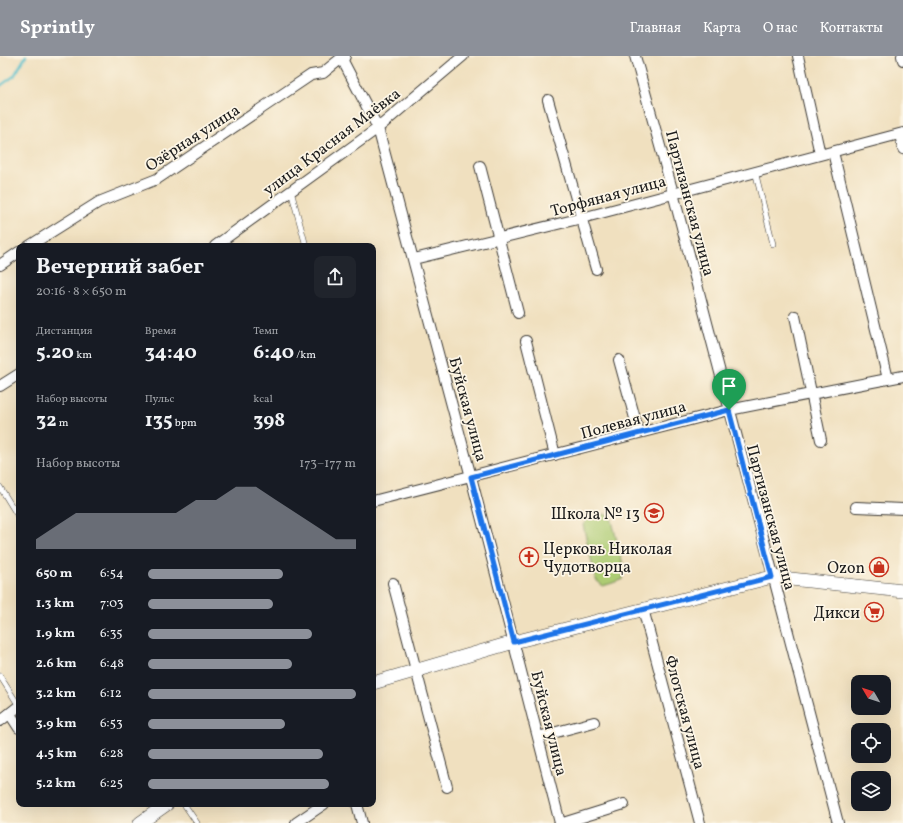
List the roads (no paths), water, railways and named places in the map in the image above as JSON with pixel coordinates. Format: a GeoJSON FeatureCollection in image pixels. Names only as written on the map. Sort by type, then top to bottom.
{"type":"FeatureCollection","features":[{"type":"Feature","properties":{"kind":"street","name":"Буйская улица"},"geometry":{"type":"LineString","coordinates":[[345,56],[343,61],[378,128],[414,260],[561,823]]}},
{"type":"Feature","properties":{"kind":"street","name":"Озёрная улица"},"geometry":{"type":"LineString","coordinates":[[34,243],[99,202],[157,179],[311,75],[323,73],[345,56]]}},
{"type":"Feature","properties":{"kind":"street","name":"улица Красная Маёвка"},"geometry":{"type":"LineString","coordinates":[[219,243],[378,128],[463,56]]}},
{"type":"Feature","properties":{"kind":"street","name":"Партизанская улица"},"geometry":{"type":"LineString","coordinates":[[635,56],[673,193],[772,577],[838,823]]}},
{"type":"Feature","properties":{"kind":"street"},"geometry":{"type":"LineString","coordinates":[[798,56],[820,154]]}},
{"type":"Feature","properties":{"kind":"street"},"geometry":{"type":"LineString","coordinates":[[902,56],[903,60]]}},
{"type":"Feature","properties":{"kind":"street"},"geometry":{"type":"LineString","coordinates":[[548,100],[596,269]]}},
{"type":"Feature","properties":{"kind":"street","name":"Торфяная улица"},"geometry":{"type":"LineString","coordinates":[[414,260],[582,218],[755,171],[901,134]]}},
{"type":"Feature","properties":{"kind":"street"},"geometry":{"type":"LineString","coordinates":[[901,134],[903,148]]}},
{"type":"Feature","properties":{"kind":"street"},"geometry":{"type":"LineString","coordinates":[[833,152],[888,380]]}},
{"type":"Feature","properties":{"kind":"street"},"geometry":{"type":"LineString","coordinates":[[480,166],[518,313]]}},
{"type":"Feature","properties":{"kind":"street"},"geometry":{"type":"LineString","coordinates":[[0,265],[16,254]]}},
{"type":"Feature","properties":{"kind":"street"},"geometry":{"type":"LineString","coordinates":[[795,316],[821,440]]}},
{"type":"Feature","properties":{"kind":"street"},"geometry":{"type":"LineString","coordinates":[[526,341],[555,455]]}},
{"type":"Feature","properties":{"kind":"street"},"geometry":{"type":"LineString","coordinates":[[619,360],[639,433]]}},
{"type":"Feature","properties":{"kind":"street"},"geometry":{"type":"LineString","coordinates":[[0,386],[16,376]]}},
{"type":"Feature","properties":{"kind":"street","name":"Полевая улица"},"geometry":{"type":"LineString","coordinates":[[376,498],[471,477],[729,410],[903,376]]}},
{"type":"Feature","properties":{"kind":"street"},"geometry":{"type":"LineString","coordinates":[[856,507],[903,509]]}},
{"type":"Feature","properties":{"kind":"street"},"geometry":{"type":"LineString","coordinates":[[376,682],[514,642],[643,608],[772,577],[903,591]]}},
{"type":"Feature","properties":{"kind":"street"},"geometry":{"type":"LineString","coordinates":[[393,583],[447,787]]}},
{"type":"Feature","properties":{"kind":"street","name":"Флотская улица"},"geometry":{"type":"LineString","coordinates":[[643,608],[700,823]]}},
{"type":"Feature","properties":{"kind":"street"},"geometry":{"type":"LineString","coordinates":[[0,720],[16,709]]}},
{"type":"Feature","properties":{"kind":"street"},"geometry":{"type":"LineString","coordinates":[[10,714],[16,723]]}},
{"type":"Feature","properties":{"kind":"street"},"geometry":{"type":"LineString","coordinates":[[538,737],[594,722]]}},
{"type":"Feature","properties":{"kind":"street"},"geometry":{"type":"LineString","coordinates":[[561,823],[624,804]]}},
{"type":"Feature","properties":{"kind":"street"},"geometry":{"type":"LineString","coordinates":[[140,823],[163,807]]}},
{"type":"Feature","properties":{"kind":"street"},"geometry":{"type":"LineString","coordinates":[[296,823],[320,807]]}},
{"type":"Feature","properties":{"kind":"street"},"geometry":{"type":"LineString","coordinates":[[358,807],[362,823]]}},
{"type":"Feature","properties":{"kind":"lane"},"geometry":{"type":"LineString","coordinates":[[755,171],[772,244]]}},
{"type":"Feature","properties":{"kind":"lane"},"geometry":{"type":"LineString","coordinates":[[291,190],[305,243]]}},
{"type":"Feature","properties":{"kind":"lane"},"geometry":{"type":"LineString","coordinates":[[0,487],[16,513]]}},
{"type":"Feature","properties":{"kind":"lane"},"geometry":{"type":"LineString","coordinates":[[0,676],[16,701]]}},
{"type":"Feature","properties":{"kind":"lane"},"geometry":{"type":"LineString","coordinates":[[186,807],[197,823]]}},
{"type":"Feature","properties":{"kind":"waterway"},"geometry":{"type":"LineString","coordinates":[[0,86],[14,76],[26,56]]}},
{"type":"Feature","properties":{"kind":"place","name":"Школа № 13"},"geometry":{"type":"Point","coordinates":[654,513]}},
{"type":"Feature","properties":{"kind":"place","name":"Церковь Николая Чудотворца"},"geometry":{"type":"Point","coordinates":[529,557]}},
{"type":"Feature","properties":{"kind":"place","name":"Ozon"},"geometry":{"type":"Point","coordinates":[879,567]}},
{"type":"Feature","properties":{"kind":"place","name":"Дикси"},"geometry":{"type":"Point","coordinates":[874,612]}}]}
